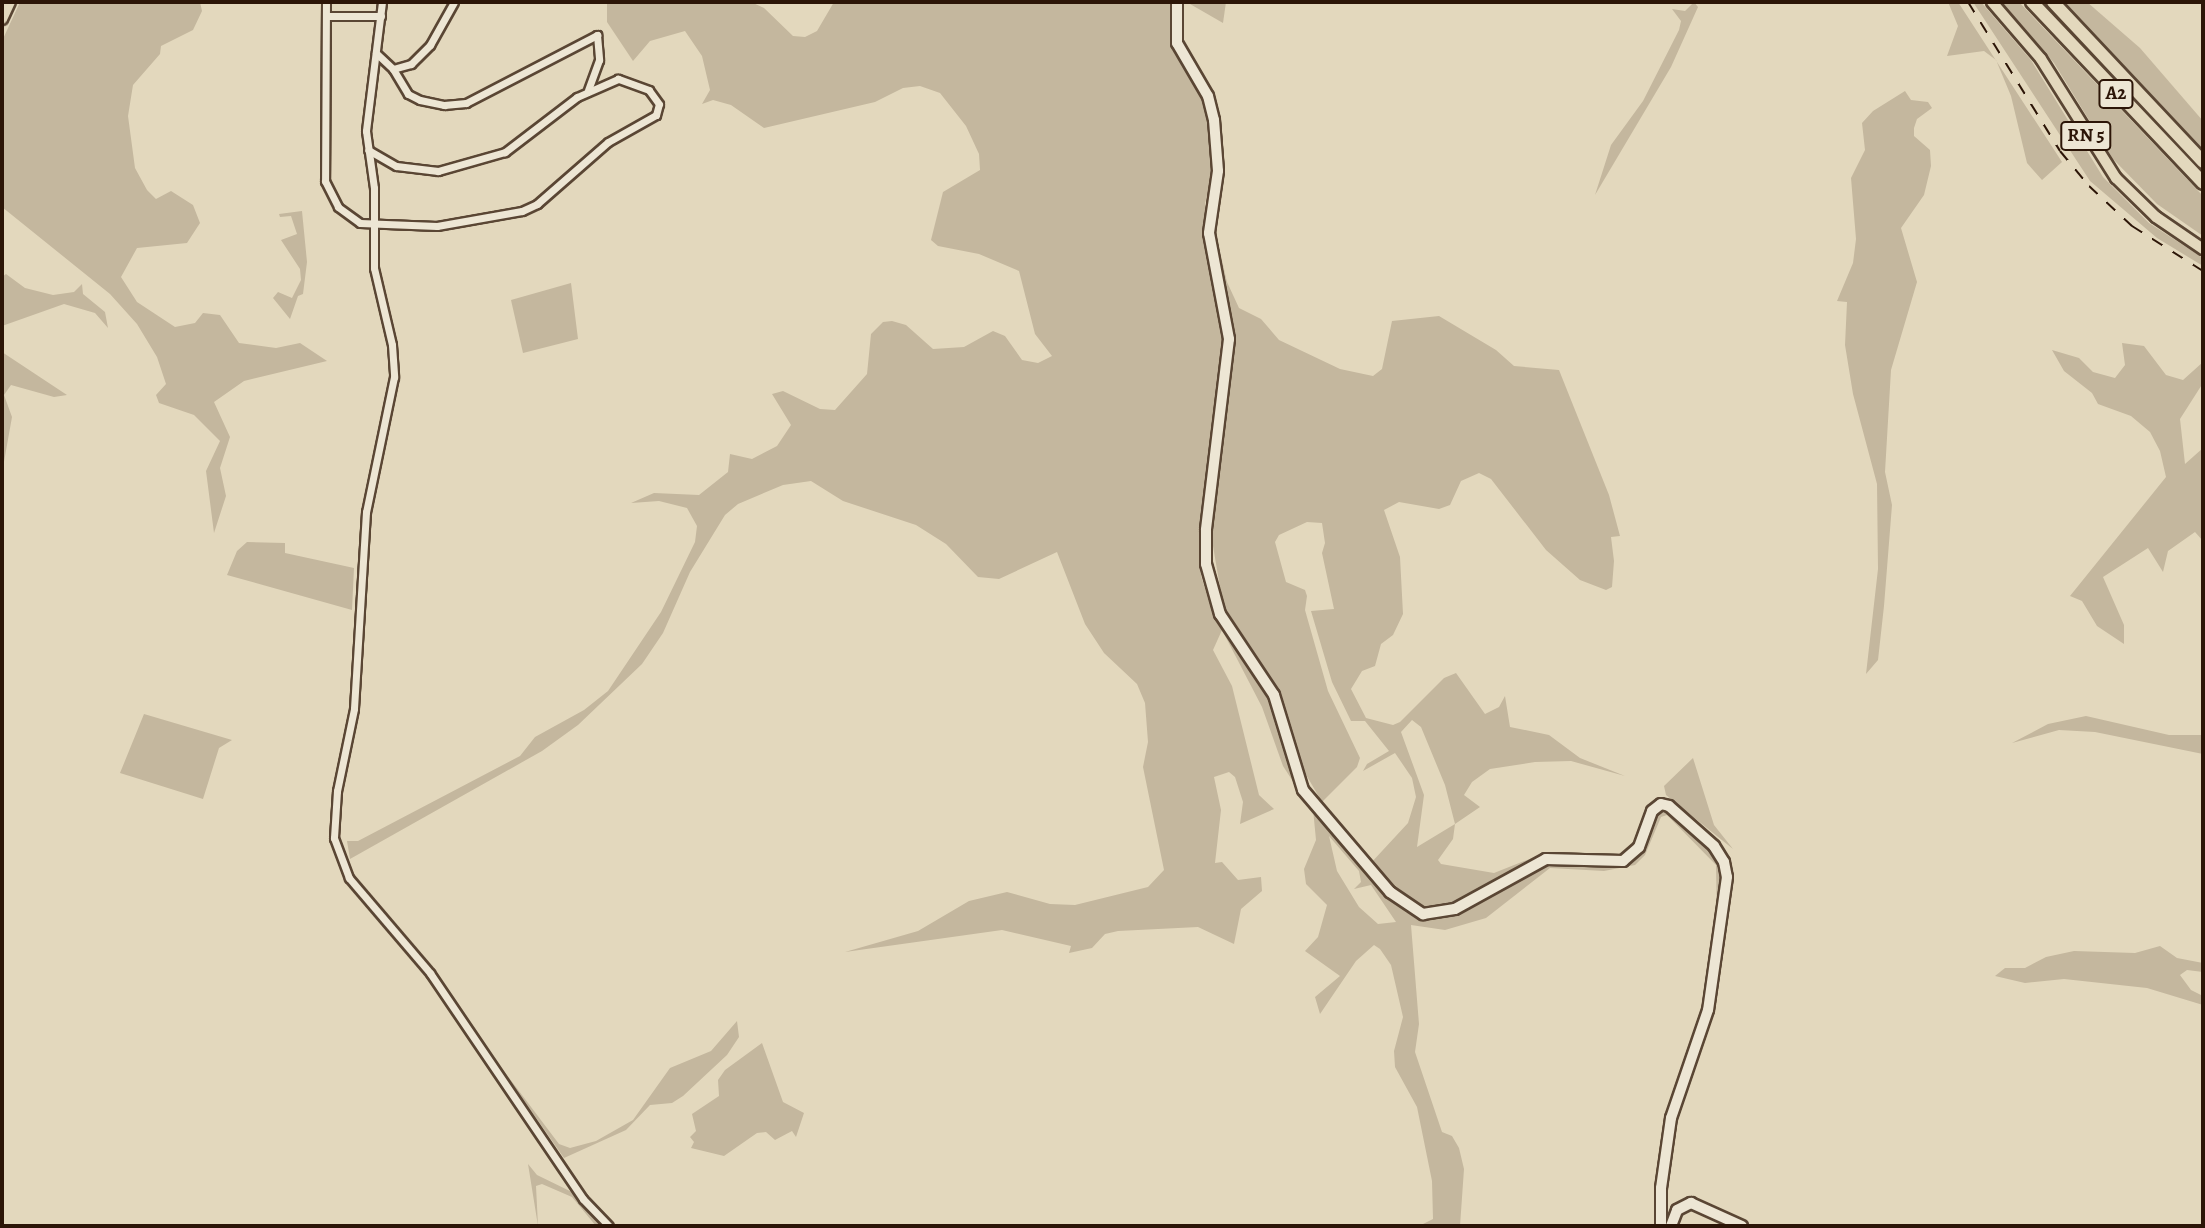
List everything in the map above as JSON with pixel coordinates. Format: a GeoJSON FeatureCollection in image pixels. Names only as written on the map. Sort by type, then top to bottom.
{"type":"FeatureCollection","features":[{"type":"Feature","properties":{"kind":"highway","name":"A2"},"geometry":{"type":"LineString","coordinates":[[2032,2],[2203,183]]}},
{"type":"Feature","properties":{"kind":"highway","name":"A2"},"geometry":{"type":"LineString","coordinates":[[2053,2],[2203,162]]}},
{"type":"Feature","properties":{"kind":"main road"},"geometry":{"type":"LineString","coordinates":[[2,19],[10,2]]}},
{"type":"Feature","properties":{"kind":"main road","name":"RN 5"},"geometry":{"type":"LineString","coordinates":[[1992,2],[2041,59],[2116,178],[2156,217],[2203,249]]}},
{"type":"Feature","properties":{"kind":"street"},"geometry":{"type":"LineString","coordinates":[[327,2],[325,181],[334,201],[348,216],[375,227],[460,224],[522,211],[537,204],[608,142],[660,110],[656,97],[634,81],[618,79],[588,90],[521,143],[484,161],[414,171],[368,150]]}},
{"type":"Feature","properties":{"kind":"street"},"geometry":{"type":"LineString","coordinates":[[382,2],[366,116],[375,227],[374,268],[392,345],[394,377],[366,512],[355,707],[334,821],[338,856],[363,896],[430,973],[583,1199],[609,1226]]}},
{"type":"Feature","properties":{"kind":"street"},"geometry":{"type":"LineString","coordinates":[[393,69],[404,69],[425,51],[454,2]]}},
{"type":"Feature","properties":{"kind":"street"},"geometry":{"type":"LineString","coordinates":[[1177,2],[1177,43],[1208,96],[1214,120],[1218,171],[1209,233],[1229,339],[1206,530],[1206,564],[1220,614],[1274,695],[1303,790],[1390,892],[1423,914],[1455,909],[1539,861],[1623,860],[1639,847],[1652,811],[1661,804],[1669,806],[1714,846],[1724,862],[1727,877],[1708,1010],[1671,1118],[1661,1188],[1661,1226]]}},
{"type":"Feature","properties":{"kind":"street"},"geometry":{"type":"LineString","coordinates":[[326,16],[381,16]]}},
{"type":"Feature","properties":{"kind":"street"},"geometry":{"type":"LineString","coordinates":[[376,53],[393,69],[408,94],[420,100],[444,105],[466,103],[597,35],[599,60],[588,90]]}},
{"type":"Feature","properties":{"kind":"street"},"geometry":{"type":"LineString","coordinates":[[1671,1226],[1677,1210],[1691,1203],[1742,1226]]}},
{"type":"Feature","properties":{"kind":"shaded area"},"geometry":{"type":"Polygon","coordinates":[[[20,2],[200,2],[202,11],[193,30],[161,46],[160,54],[133,85],[128,116],[135,168],[147,190],[156,199],[171,191],[193,205],[200,223],[187,243],[137,248],[121,277],[137,302],[175,327],[195,323],[203,313],[220,315],[239,343],[276,348],[300,343],[327,361],[244,381],[214,402],[230,437],[220,468],[226,496],[214,533],[206,471],[220,441],[194,415],[159,403],[156,395],[166,384],[157,357],[137,324],[110,294],[2,207],[2,41],[20,2]]]}},
{"type":"Feature","properties":{"kind":"shaded area"},"geometry":{"type":"Polygon","coordinates":[[[607,2],[751,2],[764,8],[793,36],[805,37],[817,31],[834,2],[1172,2],[1172,49],[1201,97],[1211,135],[1212,177],[1205,203],[1205,233],[1225,341],[1199,537],[1201,576],[1212,611],[1269,698],[1301,794],[1283,766],[1262,707],[1222,630],[1213,650],[1232,686],[1259,795],[1274,809],[1240,824],[1243,802],[1235,777],[1229,772],[1214,777],[1221,810],[1215,863],[1222,862],[1238,880],[1261,877],[1262,891],[1241,909],[1234,944],[1198,927],[1118,931],[1105,934],[1092,948],[1069,953],[1071,946],[1002,930],[845,952],[918,931],[969,901],[1007,892],[1050,904],[1075,905],[1148,887],[1164,870],[1143,767],[1148,742],[1145,703],[1137,684],[1104,653],[1085,624],[1057,552],[999,579],[978,577],[946,544],[916,525],[843,501],[811,481],[783,485],[738,504],[725,515],[690,572],[663,633],[642,664],[578,725],[542,751],[350,859],[347,841],[358,841],[520,756],[535,737],[584,710],[608,691],[661,612],[695,542],[697,526],[687,508],[659,501],[631,503],[654,493],[699,495],[728,472],[730,454],[752,459],[777,446],[791,425],[772,394],[783,391],[820,409],[835,410],[867,374],[871,334],[883,322],[892,321],[906,325],[933,349],[964,347],[993,331],[1005,336],[1022,360],[1038,363],[1052,356],[1035,334],[1019,271],[979,254],[938,246],[931,240],[943,192],[980,170],[979,154],[966,126],[940,93],[920,86],[903,88],[875,102],[764,128],[731,105],[713,100],[702,104],[710,90],[702,56],[685,31],[650,41],[633,61],[607,22],[607,2]]]}},
{"type":"Feature","properties":{"kind":"shaded area"},"geometry":{"type":"Polygon","coordinates":[[[1189,2],[1226,2],[1223,23],[1190,4],[1189,2]]]}},
{"type":"Feature","properties":{"kind":"shaded area"},"geometry":{"type":"Polygon","coordinates":[[[1694,2],[1698,7],[1671,67],[1595,195],[1611,145],[1643,101],[1679,30],[1681,21],[1672,9],[1685,11],[1694,2]]]}},
{"type":"Feature","properties":{"kind":"shaded area"},"geometry":{"type":"Polygon","coordinates":[[[1948,2],[1958,2],[1995,60],[1984,51],[1947,56],[1958,26],[1948,2]]]}},
{"type":"Feature","properties":{"kind":"shaded area"},"geometry":{"type":"Polygon","coordinates":[[[1973,2],[1981,2],[2031,60],[2103,177],[2149,223],[2203,258],[2203,266],[2157,238],[2090,181],[1973,2]]]}},
{"type":"Feature","properties":{"kind":"shaded area"},"geometry":{"type":"Polygon","coordinates":[[[2002,2],[2019,2],[2203,196],[2203,236],[2157,204],[2113,159],[2054,63],[2002,2]]]}},
{"type":"Feature","properties":{"kind":"shaded area"},"geometry":{"type":"Polygon","coordinates":[[[2064,2],[2087,2],[2140,48],[2203,121],[2203,149],[2064,2]]]}},
{"type":"Feature","properties":{"kind":"shaded area"},"geometry":{"type":"Polygon","coordinates":[[[1997,61],[2062,162],[2042,180],[2027,163],[2011,96],[1997,61]]]}},
{"type":"Feature","properties":{"kind":"shaded area"},"geometry":{"type":"Polygon","coordinates":[[[1905,91],[1911,100],[1928,102],[1932,108],[1917,119],[1914,128],[1914,136],[1930,150],[1931,166],[1924,195],[1901,228],[1917,282],[1891,370],[1885,472],[1892,505],[1884,606],[1878,660],[1866,674],[1878,569],[1877,484],[1853,394],[1845,345],[1847,302],[1837,301],[1853,263],[1856,239],[1851,178],[1865,150],[1862,123],[1873,111],[1905,91]]]}},
{"type":"Feature","properties":{"kind":"shaded area"},"geometry":{"type":"Polygon","coordinates":[[[302,211],[307,262],[303,294],[298,296],[290,319],[273,298],[278,292],[292,298],[301,280],[300,269],[281,240],[297,234],[291,216],[280,217],[279,214],[302,211]]]}},
{"type":"Feature","properties":{"kind":"shaded area"},"geometry":{"type":"Polygon","coordinates":[[[1214,226],[1227,282],[1239,308],[1261,319],[1279,340],[1340,369],[1373,376],[1382,369],[1392,321],[1439,316],[1496,350],[1514,366],[1559,370],[1609,495],[1620,536],[1611,537],[1614,561],[1612,587],[1606,590],[1580,580],[1546,550],[1491,479],[1479,473],[1461,481],[1450,505],[1439,509],[1399,502],[1384,510],[1400,557],[1403,614],[1393,635],[1381,644],[1375,666],[1362,671],[1351,689],[1366,718],[1393,725],[1400,722],[1444,678],[1456,673],[1485,714],[1499,707],[1505,696],[1510,727],[1549,735],[1580,758],[1625,776],[1571,761],[1535,762],[1490,769],[1472,782],[1464,795],[1480,807],[1455,824],[1453,839],[1438,860],[1441,864],[1494,873],[1537,856],[1445,909],[1421,909],[1403,899],[1370,864],[1408,823],[1416,797],[1412,778],[1395,753],[1363,771],[1367,764],[1389,751],[1365,721],[1351,721],[1332,682],[1311,611],[1334,609],[1322,553],[1325,543],[1322,523],[1307,522],[1279,535],[1275,542],[1286,582],[1305,590],[1305,610],[1328,691],[1360,758],[1357,767],[1322,802],[1298,761],[1281,693],[1223,605],[1212,540],[1235,339],[1214,226]],[[1412,720],[1401,732],[1424,795],[1417,847],[1455,824],[1445,785],[1421,727],[1412,720]]]}},
{"type":"Feature","properties":{"kind":"shaded area"},"geometry":{"type":"Polygon","coordinates":[[[6,274],[25,288],[53,295],[74,292],[82,284],[83,294],[105,312],[108,328],[95,313],[64,304],[2,326],[2,277],[6,274]]]}},
{"type":"Feature","properties":{"kind":"shaded area"},"geometry":{"type":"Polygon","coordinates":[[[571,283],[578,339],[523,353],[511,300],[571,283]]]}},
{"type":"Feature","properties":{"kind":"shaded area"},"geometry":{"type":"Polygon","coordinates":[[[2122,343],[2144,346],[2166,375],[2183,380],[2203,362],[2203,383],[2180,419],[2185,464],[2203,448],[2203,541],[2195,532],[2168,551],[2163,572],[2148,548],[2103,577],[2124,625],[2124,644],[2097,626],[2082,601],[2070,596],[2166,477],[2160,451],[2150,432],[2131,416],[2098,404],[2092,393],[2064,371],[2052,350],[2079,358],[2093,372],[2115,378],[2125,365],[2122,343]]]}},
{"type":"Feature","properties":{"kind":"shaded area"},"geometry":{"type":"Polygon","coordinates":[[[2,352],[67,395],[54,397],[11,385],[4,395],[12,417],[2,473],[2,352]]]}},
{"type":"Feature","properties":{"kind":"shaded area"},"geometry":{"type":"Polygon","coordinates":[[[247,542],[285,543],[285,553],[354,568],[352,610],[227,575],[237,551],[247,542]]]}},
{"type":"Feature","properties":{"kind":"shaded area"},"geometry":{"type":"Polygon","coordinates":[[[144,714],[232,740],[219,748],[203,799],[120,773],[144,714]]]}},
{"type":"Feature","properties":{"kind":"shaded area"},"geometry":{"type":"Polygon","coordinates":[[[2086,716],[2169,735],[2203,735],[2203,754],[2095,732],[2059,730],[2012,743],[2048,724],[2086,716]]]}},
{"type":"Feature","properties":{"kind":"shaded area"},"geometry":{"type":"Polygon","coordinates":[[[1693,758],[1714,825],[1733,849],[1666,795],[1664,786],[1693,758]]]}},
{"type":"Feature","properties":{"kind":"shaded area"},"geometry":{"type":"Polygon","coordinates":[[[1313,809],[1391,900],[1421,918],[1456,913],[1545,864],[1624,864],[1643,849],[1653,819],[1662,809],[1705,844],[1720,868],[1717,922],[1716,865],[1667,815],[1661,817],[1645,855],[1635,865],[1604,871],[1550,868],[1486,918],[1445,930],[1411,925],[1419,1024],[1415,1052],[1442,1132],[1452,1136],[1459,1148],[1464,1169],[1460,1226],[1419,1226],[1433,1219],[1432,1181],[1417,1107],[1395,1067],[1394,1051],[1403,1017],[1391,965],[1380,949],[1374,945],[1356,961],[1320,1014],[1315,997],[1340,976],[1305,951],[1318,937],[1327,905],[1306,884],[1304,869],[1316,840],[1313,809]],[[1329,836],[1337,871],[1359,907],[1378,924],[1396,922],[1371,885],[1354,889],[1361,882],[1359,871],[1329,836]]]}},
{"type":"Feature","properties":{"kind":"shaded area"},"geometry":{"type":"Polygon","coordinates":[[[2160,946],[2177,958],[2203,963],[2203,972],[2187,970],[2180,975],[2191,990],[2203,996],[2203,1005],[2147,988],[2064,979],[2025,983],[1995,976],[2005,968],[2025,968],[2046,957],[2074,951],[2135,953],[2160,946]]]}},
{"type":"Feature","properties":{"kind":"shaded area"},"geometry":{"type":"Polygon","coordinates":[[[737,1021],[739,1037],[727,1055],[683,1096],[672,1103],[650,1105],[626,1130],[564,1158],[500,1066],[559,1144],[570,1148],[596,1141],[633,1120],[670,1068],[711,1051],[737,1021]]]}},
{"type":"Feature","properties":{"kind":"shaded area"},"geometry":{"type":"Polygon","coordinates":[[[762,1043],[783,1102],[804,1113],[796,1137],[792,1131],[775,1140],[766,1132],[757,1133],[724,1156],[691,1148],[694,1142],[690,1137],[696,1131],[692,1114],[719,1096],[718,1080],[725,1070],[762,1043]]]}},
{"type":"Feature","properties":{"kind":"shaded area"},"geometry":{"type":"Polygon","coordinates":[[[528,1164],[537,1175],[576,1194],[604,1226],[596,1226],[572,1197],[542,1184],[536,1186],[538,1226],[528,1164]]]}},
{"type":"Feature","properties":{"kind":"railway"},"geometry":{"type":"LineString","coordinates":[[1968,2],[2060,151],[2089,186],[2132,226],[2203,271]]}}]}
